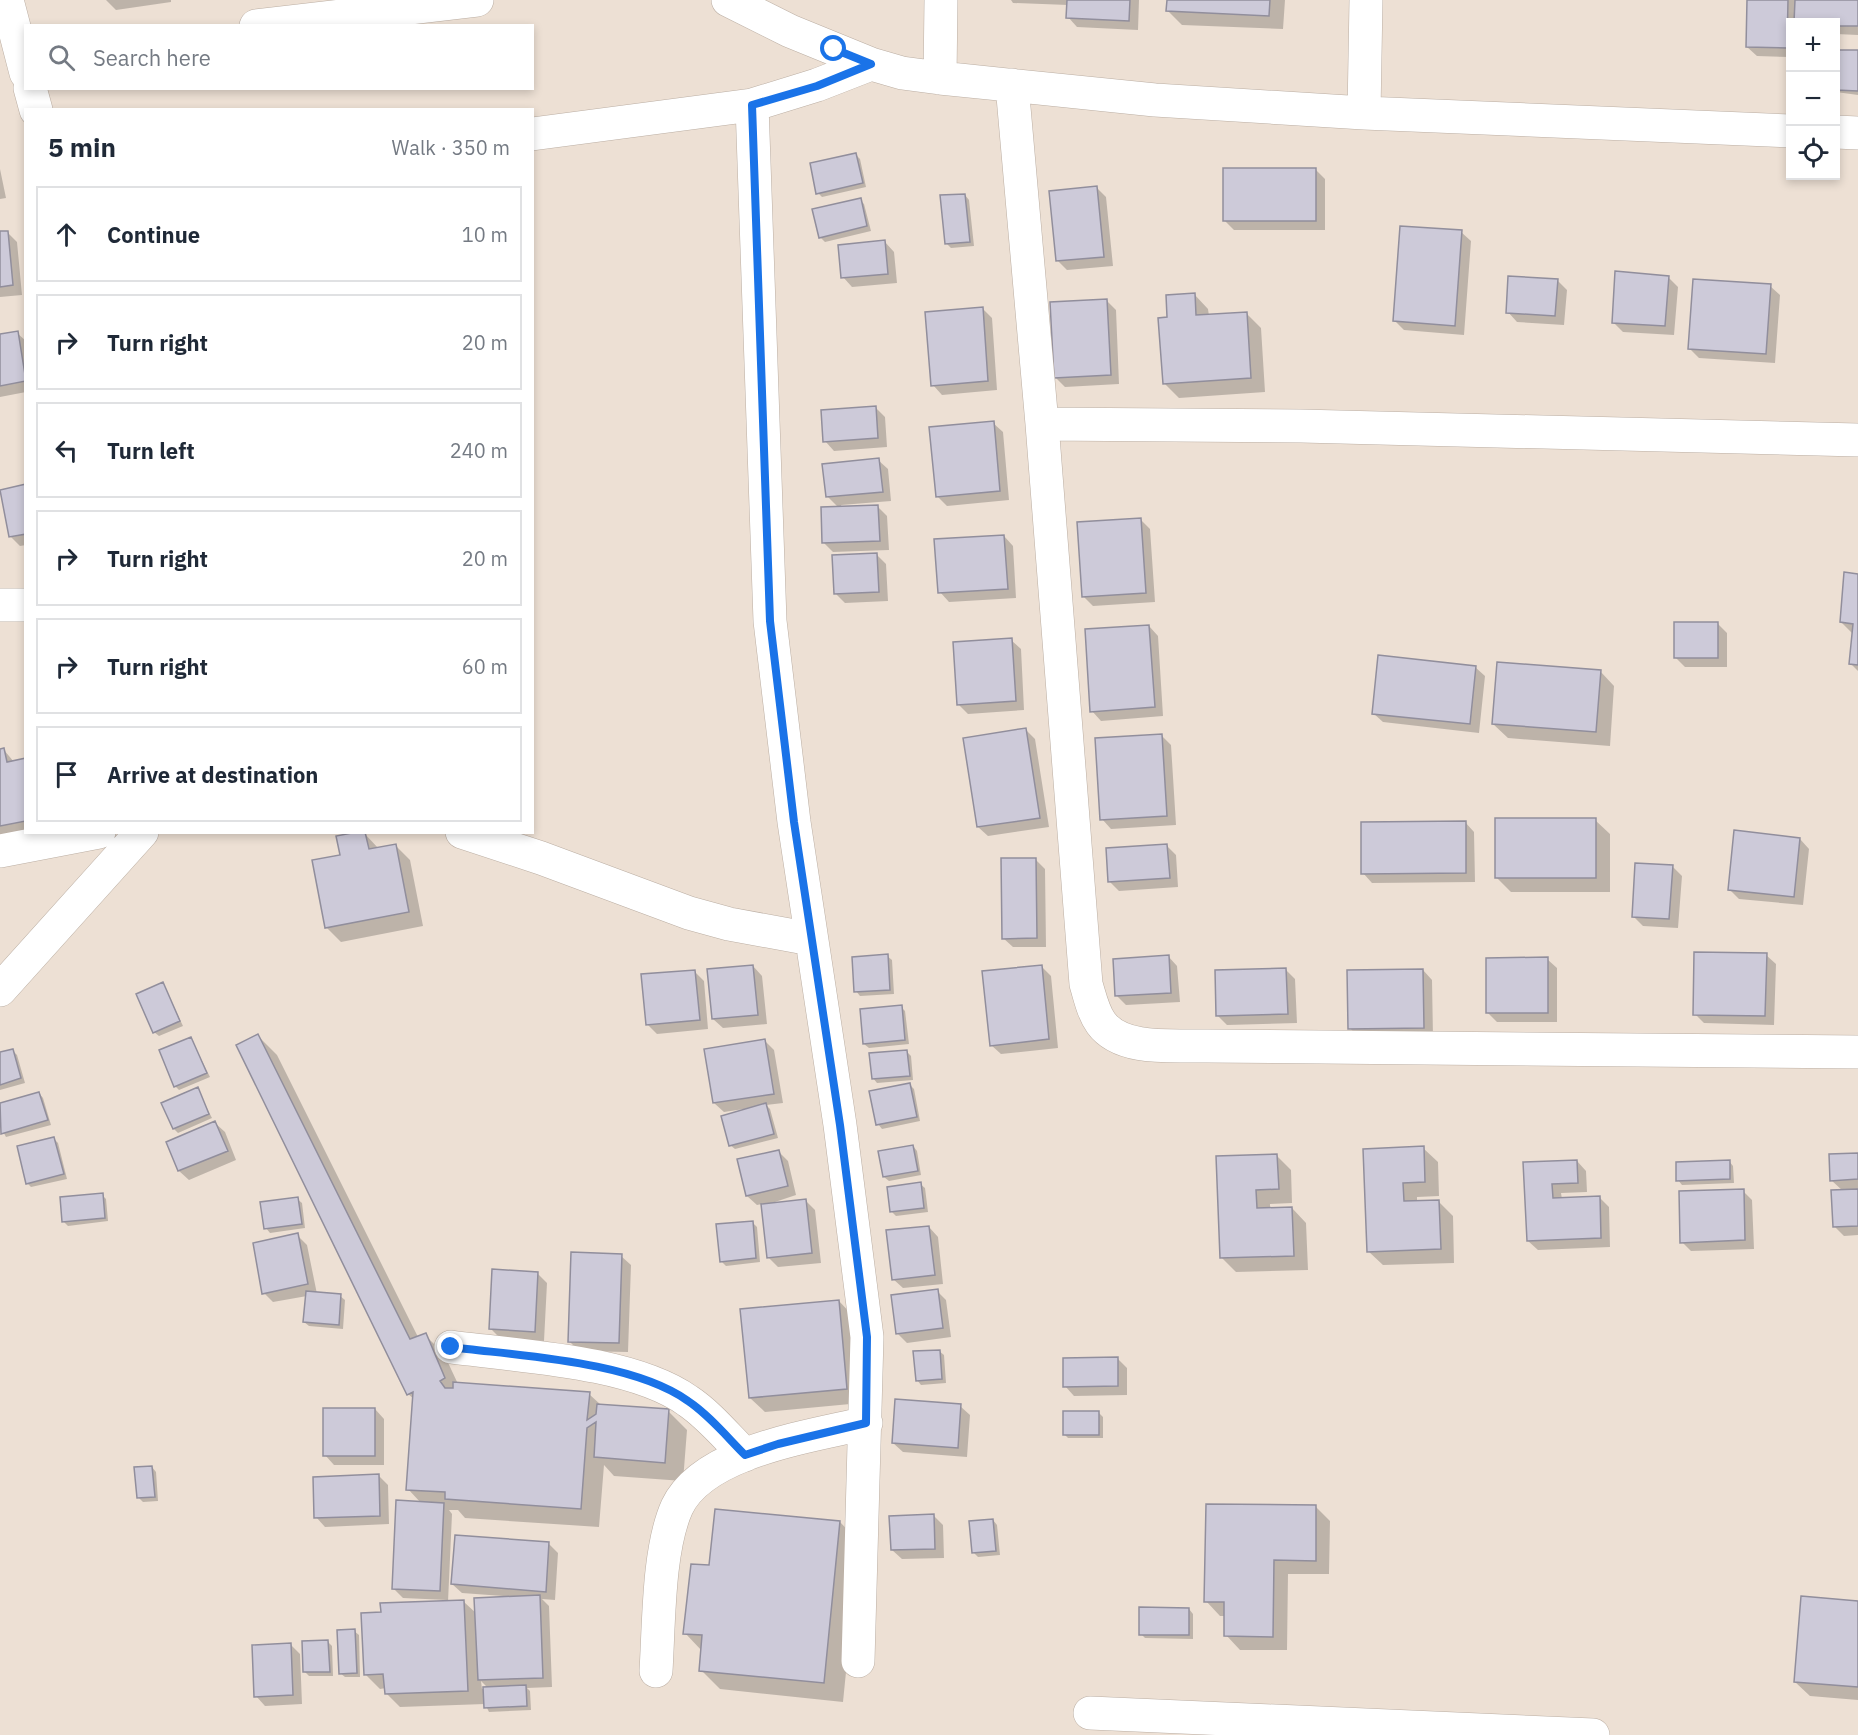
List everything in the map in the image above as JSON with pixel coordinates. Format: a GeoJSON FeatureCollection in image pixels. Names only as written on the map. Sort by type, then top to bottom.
{"type":"FeatureCollection","features":[{"type":"Feature","properties":{"kind":"street"},"geometry":{"type":"LineString","coordinates":[[7,0],[23,56]]}},
{"type":"Feature","properties":{"kind":"street"},"geometry":{"type":"LineString","coordinates":[[273,24],[477,0]]}},
{"type":"Feature","properties":{"kind":"street"},"geometry":{"type":"LineString","coordinates":[[728,0],[790,31],[871,64],[902,73],[940,78],[1155,100],[1364,113],[1786,130]]}},
{"type":"Feature","properties":{"kind":"street"},"geometry":{"type":"LineString","coordinates":[[940,78],[941,0]]}},
{"type":"Feature","properties":{"kind":"street"},"geometry":{"type":"LineString","coordinates":[[1364,113],[1366,0]]}},
{"type":"Feature","properties":{"kind":"street"},"geometry":{"type":"LineString","coordinates":[[534,134],[752,105],[817,86],[871,64]]}},
{"type":"Feature","properties":{"kind":"street"},"geometry":{"type":"LineString","coordinates":[[1012,86],[1042,423],[1086,984],[1094,1010],[1111,1034],[1122,1040],[1207,1046],[1858,1052]]}},
{"type":"Feature","properties":{"kind":"street"},"geometry":{"type":"LineString","coordinates":[[31,90],[35,108]]}},
{"type":"Feature","properties":{"kind":"street"},"geometry":{"type":"LineString","coordinates":[[752,105],[770,621],[811,939],[840,1125],[867,1337],[858,1661]]}},
{"type":"Feature","properties":{"kind":"street"},"geometry":{"type":"LineString","coordinates":[[1840,132],[1858,133]]}},
{"type":"Feature","properties":{"kind":"street"},"geometry":{"type":"LineString","coordinates":[[1042,423],[1301,426],[1858,440]]}},
{"type":"Feature","properties":{"kind":"street"},"geometry":{"type":"LineString","coordinates":[[0,605],[24,605]]}},
{"type":"Feature","properties":{"kind":"street"},"geometry":{"type":"LineString","coordinates":[[0,851],[89,834]]}},
{"type":"Feature","properties":{"kind":"street"},"geometry":{"type":"LineString","coordinates":[[0,990],[140,834]]}},
{"type":"Feature","properties":{"kind":"street"},"geometry":{"type":"LineString","coordinates":[[468,834],[542,858],[689,913],[729,924],[811,939]]}},
{"type":"Feature","properties":{"kind":"street"},"geometry":{"type":"LineString","coordinates":[[451,1347],[582,1365],[639,1377],[688,1401],[745,1455]]}},
{"type":"Feature","properties":{"kind":"street"},"geometry":{"type":"LineString","coordinates":[[656,1671],[665,1550],[678,1506],[690,1489],[709,1473],[745,1455],[778,1444],[866,1423]]}},
{"type":"Feature","properties":{"kind":"street"},"geometry":{"type":"LineString","coordinates":[[1090,1713],[1593,1735]]}},
{"type":"Feature","properties":{"kind":"building"},"geometry":{"type":"Polygon","coordinates":[[[1067,0],[1130,0],[1129,21],[1066,18],[1067,0]]]}},
{"type":"Feature","properties":{"kind":"building"},"geometry":{"type":"Polygon","coordinates":[[[1167,0],[1270,0],[1269,16],[1166,11],[1167,0]]]}},
{"type":"Feature","properties":{"kind":"building"},"geometry":{"type":"Polygon","coordinates":[[[1747,0],[1788,0],[1786,48],[1746,47],[1747,0]]]}},
{"type":"Feature","properties":{"kind":"building"},"geometry":{"type":"Polygon","coordinates":[[[1795,0],[1858,0],[1858,26],[1840,26],[1840,18],[1794,18],[1795,0]]]}},
{"type":"Feature","properties":{"kind":"building"},"geometry":{"type":"Polygon","coordinates":[[[1840,50],[1858,50],[1858,91],[1840,90],[1840,50]]]}},
{"type":"Feature","properties":{"kind":"building"},"geometry":{"type":"Polygon","coordinates":[[[856,153],[863,183],[816,194],[810,163],[856,153]]]}},
{"type":"Feature","properties":{"kind":"building"},"geometry":{"type":"Polygon","coordinates":[[[1223,168],[1316,168],[1316,221],[1223,221],[1223,168]]]}},
{"type":"Feature","properties":{"kind":"building"},"geometry":{"type":"Polygon","coordinates":[[[1097,186],[1104,257],[1056,261],[1049,191],[1097,186]]]}},
{"type":"Feature","properties":{"kind":"building"},"geometry":{"type":"Polygon","coordinates":[[[965,194],[970,242],[945,244],[940,195],[965,194]]]}},
{"type":"Feature","properties":{"kind":"building"},"geometry":{"type":"Polygon","coordinates":[[[861,198],[867,226],[819,238],[812,209],[861,198]]]}},
{"type":"Feature","properties":{"kind":"building"},"geometry":{"type":"Polygon","coordinates":[[[1400,226],[1462,230],[1455,326],[1393,321],[1400,226]]]}},
{"type":"Feature","properties":{"kind":"building"},"geometry":{"type":"Polygon","coordinates":[[[0,231],[8,231],[13,285],[0,287],[0,231]]]}},
{"type":"Feature","properties":{"kind":"building"},"geometry":{"type":"Polygon","coordinates":[[[885,240],[888,274],[841,278],[838,245],[885,240]]]}},
{"type":"Feature","properties":{"kind":"building"},"geometry":{"type":"Polygon","coordinates":[[[1615,271],[1669,276],[1665,326],[1612,323],[1615,271]]]}},
{"type":"Feature","properties":{"kind":"building"},"geometry":{"type":"Polygon","coordinates":[[[1508,276],[1558,279],[1555,316],[1506,313],[1508,276]]]}},
{"type":"Feature","properties":{"kind":"building"},"geometry":{"type":"Polygon","coordinates":[[[1693,279],[1771,284],[1766,354],[1688,349],[1693,279]]]}},
{"type":"Feature","properties":{"kind":"building"},"geometry":{"type":"Polygon","coordinates":[[[1195,293],[1196,315],[1247,312],[1251,378],[1163,384],[1158,318],[1167,317],[1166,295],[1195,293]]]}},
{"type":"Feature","properties":{"kind":"building"},"geometry":{"type":"Polygon","coordinates":[[[1107,299],[1111,375],[1054,378],[1050,302],[1107,299]]]}},
{"type":"Feature","properties":{"kind":"building"},"geometry":{"type":"Polygon","coordinates":[[[983,307],[988,381],[931,386],[925,312],[983,307]]]}},
{"type":"Feature","properties":{"kind":"building"},"geometry":{"type":"Polygon","coordinates":[[[18,331],[24,381],[0,386],[0,334],[18,331]]]}},
{"type":"Feature","properties":{"kind":"building"},"geometry":{"type":"Polygon","coordinates":[[[876,406],[878,438],[823,442],[821,410],[876,406]]]}},
{"type":"Feature","properties":{"kind":"building"},"geometry":{"type":"Polygon","coordinates":[[[994,421],[1000,491],[936,497],[929,427],[994,421]]]}},
{"type":"Feature","properties":{"kind":"building"},"geometry":{"type":"Polygon","coordinates":[[[879,458],[883,492],[826,497],[822,464],[879,458]]]}},
{"type":"Feature","properties":{"kind":"building"},"geometry":{"type":"Polygon","coordinates":[[[24,484],[24,534],[9,537],[0,490],[24,484]]]}},
{"type":"Feature","properties":{"kind":"building"},"geometry":{"type":"Polygon","coordinates":[[[878,505],[880,541],[822,543],[821,507],[878,505]]]}},
{"type":"Feature","properties":{"kind":"building"},"geometry":{"type":"Polygon","coordinates":[[[1141,518],[1146,593],[1082,597],[1077,522],[1141,518]]]}},
{"type":"Feature","properties":{"kind":"building"},"geometry":{"type":"Polygon","coordinates":[[[1004,535],[1008,589],[938,593],[934,539],[1004,535]]]}},
{"type":"Feature","properties":{"kind":"building"},"geometry":{"type":"Polygon","coordinates":[[[877,553],[879,592],[834,594],[832,555],[877,553]]]}},
{"type":"Feature","properties":{"kind":"building"},"geometry":{"type":"Polygon","coordinates":[[[1844,572],[1858,574],[1858,665],[1849,664],[1853,624],[1840,622],[1844,572]]]}},
{"type":"Feature","properties":{"kind":"building"},"geometry":{"type":"Polygon","coordinates":[[[1674,622],[1718,622],[1718,658],[1674,658],[1674,622]]]}},
{"type":"Feature","properties":{"kind":"building"},"geometry":{"type":"Polygon","coordinates":[[[1149,625],[1155,707],[1090,712],[1085,629],[1149,625]]]}},
{"type":"Feature","properties":{"kind":"building"},"geometry":{"type":"Polygon","coordinates":[[[1012,638],[1016,701],[957,705],[953,642],[1012,638]]]}},
{"type":"Feature","properties":{"kind":"building"},"geometry":{"type":"Polygon","coordinates":[[[1378,655],[1476,666],[1470,724],[1372,714],[1378,655]]]}},
{"type":"Feature","properties":{"kind":"building"},"geometry":{"type":"Polygon","coordinates":[[[1497,662],[1601,670],[1596,732],[1492,724],[1497,662]]]}},
{"type":"Feature","properties":{"kind":"building"},"geometry":{"type":"Polygon","coordinates":[[[1026,728],[1040,818],[977,827],[963,738],[1026,728]]]}},
{"type":"Feature","properties":{"kind":"building"},"geometry":{"type":"Polygon","coordinates":[[[1162,734],[1167,816],[1100,820],[1095,738],[1162,734]]]}},
{"type":"Feature","properties":{"kind":"building"},"geometry":{"type":"Polygon","coordinates":[[[4,748],[7,762],[24,758],[24,821],[0,826],[0,749],[4,748]]]}},
{"type":"Feature","properties":{"kind":"building"},"geometry":{"type":"Polygon","coordinates":[[[1495,818],[1596,818],[1596,878],[1495,878],[1495,818]]]}},
{"type":"Feature","properties":{"kind":"building"},"geometry":{"type":"Polygon","coordinates":[[[1466,821],[1466,873],[1361,874],[1361,822],[1466,821]]]}},
{"type":"Feature","properties":{"kind":"building"},"geometry":{"type":"Polygon","coordinates":[[[1734,830],[1800,838],[1794,897],[1728,890],[1734,830]]]}},
{"type":"Feature","properties":{"kind":"building"},"geometry":{"type":"Polygon","coordinates":[[[365,834],[369,849],[396,844],[409,912],[325,928],[312,860],[340,855],[336,836],[365,834]]]}},
{"type":"Feature","properties":{"kind":"building"},"geometry":{"type":"Polygon","coordinates":[[[1167,844],[1170,878],[1108,882],[1106,848],[1167,844]]]}},
{"type":"Feature","properties":{"kind":"building"},"geometry":{"type":"Polygon","coordinates":[[[1001,858],[1036,858],[1037,938],[1002,939],[1001,858]]]}},
{"type":"Feature","properties":{"kind":"building"},"geometry":{"type":"Polygon","coordinates":[[[1635,863],[1673,865],[1669,919],[1632,917],[1635,863]]]}},
{"type":"Feature","properties":{"kind":"building"},"geometry":{"type":"Polygon","coordinates":[[[1694,952],[1767,953],[1765,1016],[1693,1015],[1694,952]]]}},
{"type":"Feature","properties":{"kind":"building"},"geometry":{"type":"Polygon","coordinates":[[[888,954],[890,990],[854,992],[852,957],[888,954]]]}},
{"type":"Feature","properties":{"kind":"building"},"geometry":{"type":"Polygon","coordinates":[[[1169,955],[1171,993],[1115,996],[1113,959],[1169,955]]]}},
{"type":"Feature","properties":{"kind":"building"},"geometry":{"type":"Polygon","coordinates":[[[1548,957],[1548,1013],[1486,1013],[1486,958],[1548,957]]]}},
{"type":"Feature","properties":{"kind":"building"},"geometry":{"type":"Polygon","coordinates":[[[753,965],[758,1015],[712,1019],[707,969],[753,965]]]}},
{"type":"Feature","properties":{"kind":"building"},"geometry":{"type":"Polygon","coordinates":[[[1042,965],[1049,1039],[990,1046],[982,971],[1042,965]]]}},
{"type":"Feature","properties":{"kind":"building"},"geometry":{"type":"Polygon","coordinates":[[[1286,968],[1288,1014],[1216,1016],[1215,970],[1286,968]]]}},
{"type":"Feature","properties":{"kind":"building"},"geometry":{"type":"Polygon","coordinates":[[[1423,969],[1424,1028],[1348,1029],[1347,970],[1423,969]]]}},
{"type":"Feature","properties":{"kind":"building"},"geometry":{"type":"Polygon","coordinates":[[[695,970],[700,1020],[646,1025],[641,974],[695,970]]]}},
{"type":"Feature","properties":{"kind":"building"},"geometry":{"type":"Polygon","coordinates":[[[163,982],[180,1021],[153,1033],[136,994],[163,982]]]}},
{"type":"Feature","properties":{"kind":"building"},"geometry":{"type":"Polygon","coordinates":[[[902,1005],[905,1040],[863,1044],[860,1009],[902,1005]]]}},
{"type":"Feature","properties":{"kind":"building"},"geometry":{"type":"Polygon","coordinates":[[[258,1034],[410,1339],[426,1333],[445,1378],[440,1381],[445,1388],[453,1388],[453,1382],[590,1392],[587,1420],[596,1414],[597,1404],[669,1409],[665,1463],[594,1457],[596,1422],[587,1428],[581,1509],[445,1499],[445,1492],[406,1490],[413,1392],[407,1395],[236,1045],[258,1034]]]}},
{"type":"Feature","properties":{"kind":"building"},"geometry":{"type":"Polygon","coordinates":[[[191,1037],[207,1073],[174,1087],[159,1050],[191,1037]]]}},
{"type":"Feature","properties":{"kind":"building"},"geometry":{"type":"Polygon","coordinates":[[[765,1039],[774,1094],[713,1103],[704,1049],[765,1039]]]}},
{"type":"Feature","properties":{"kind":"building"},"geometry":{"type":"Polygon","coordinates":[[[13,1049],[21,1078],[0,1085],[0,1052],[13,1049]]]}},
{"type":"Feature","properties":{"kind":"building"},"geometry":{"type":"Polygon","coordinates":[[[907,1050],[910,1076],[872,1079],[869,1053],[907,1050]]]}},
{"type":"Feature","properties":{"kind":"building"},"geometry":{"type":"Polygon","coordinates":[[[910,1083],[917,1117],[876,1125],[869,1091],[910,1083]]]}},
{"type":"Feature","properties":{"kind":"building"},"geometry":{"type":"Polygon","coordinates":[[[198,1087],[209,1114],[173,1129],[161,1103],[198,1087]]]}},
{"type":"Feature","properties":{"kind":"building"},"geometry":{"type":"Polygon","coordinates":[[[39,1092],[48,1120],[1,1134],[0,1103],[39,1092]]]}},
{"type":"Feature","properties":{"kind":"building"},"geometry":{"type":"Polygon","coordinates":[[[766,1103],[774,1134],[729,1146],[721,1116],[766,1103]]]}},
{"type":"Feature","properties":{"kind":"building"},"geometry":{"type":"Polygon","coordinates":[[[215,1121],[228,1151],[178,1171],[166,1142],[215,1121]]]}},
{"type":"Feature","properties":{"kind":"building"},"geometry":{"type":"Polygon","coordinates":[[[54,1137],[64,1174],[26,1184],[17,1146],[54,1137]]]}},
{"type":"Feature","properties":{"kind":"building"},"geometry":{"type":"Polygon","coordinates":[[[913,1145],[918,1171],[883,1177],[878,1151],[913,1145]]]}},
{"type":"Feature","properties":{"kind":"building"},"geometry":{"type":"Polygon","coordinates":[[[1424,1146],[1425,1182],[1403,1183],[1404,1201],[1439,1200],[1441,1249],[1367,1252],[1363,1149],[1424,1146]]]}},
{"type":"Feature","properties":{"kind":"building"},"geometry":{"type":"Polygon","coordinates":[[[779,1150],[788,1186],[746,1196],[737,1159],[779,1150]]]}},
{"type":"Feature","properties":{"kind":"building"},"geometry":{"type":"Polygon","coordinates":[[[1858,1153],[1858,1179],[1830,1181],[1829,1154],[1858,1153]]]}},
{"type":"Feature","properties":{"kind":"building"},"geometry":{"type":"Polygon","coordinates":[[[1277,1154],[1279,1189],[1256,1190],[1257,1208],[1292,1207],[1294,1256],[1220,1258],[1216,1156],[1277,1154]]]}},
{"type":"Feature","properties":{"kind":"building"},"geometry":{"type":"Polygon","coordinates":[[[1577,1160],[1578,1183],[1552,1184],[1553,1198],[1600,1196],[1601,1238],[1527,1241],[1523,1162],[1577,1160]]]}},
{"type":"Feature","properties":{"kind":"building"},"geometry":{"type":"Polygon","coordinates":[[[1730,1160],[1730,1179],[1676,1181],[1676,1162],[1730,1160]]]}},
{"type":"Feature","properties":{"kind":"building"},"geometry":{"type":"Polygon","coordinates":[[[921,1182],[924,1208],[890,1212],[887,1187],[921,1182]]]}},
{"type":"Feature","properties":{"kind":"building"},"geometry":{"type":"Polygon","coordinates":[[[1744,1189],[1745,1240],[1680,1243],[1679,1191],[1744,1189]]]}},
{"type":"Feature","properties":{"kind":"building"},"geometry":{"type":"Polygon","coordinates":[[[1858,1189],[1858,1226],[1833,1227],[1831,1190],[1858,1189]]]}},
{"type":"Feature","properties":{"kind":"building"},"geometry":{"type":"Polygon","coordinates":[[[103,1193],[105,1218],[62,1222],[60,1197],[103,1193]]]}},
{"type":"Feature","properties":{"kind":"building"},"geometry":{"type":"Polygon","coordinates":[[[298,1197],[302,1224],[264,1229],[260,1202],[298,1197]]]}},
{"type":"Feature","properties":{"kind":"building"},"geometry":{"type":"Polygon","coordinates":[[[806,1199],[812,1253],[767,1258],[761,1204],[806,1199]]]}},
{"type":"Feature","properties":{"kind":"building"},"geometry":{"type":"Polygon","coordinates":[[[753,1221],[756,1258],[720,1262],[716,1224],[753,1221]]]}},
{"type":"Feature","properties":{"kind":"building"},"geometry":{"type":"Polygon","coordinates":[[[929,1226],[935,1275],[892,1280],[886,1230],[929,1226]]]}},
{"type":"Feature","properties":{"kind":"building"},"geometry":{"type":"Polygon","coordinates":[[[298,1233],[308,1284],[262,1294],[253,1243],[298,1233]]]}},
{"type":"Feature","properties":{"kind":"building"},"geometry":{"type":"Polygon","coordinates":[[[571,1252],[622,1254],[619,1343],[568,1342],[571,1252]]]}},
{"type":"Feature","properties":{"kind":"building"},"geometry":{"type":"Polygon","coordinates":[[[492,1269],[538,1272],[535,1332],[489,1329],[492,1269]]]}},
{"type":"Feature","properties":{"kind":"building"},"geometry":{"type":"Polygon","coordinates":[[[938,1289],[943,1328],[896,1334],[891,1295],[938,1289]]]}},
{"type":"Feature","properties":{"kind":"building"},"geometry":{"type":"Polygon","coordinates":[[[306,1291],[341,1294],[339,1325],[303,1322],[306,1291]]]}},
{"type":"Feature","properties":{"kind":"building"},"geometry":{"type":"Polygon","coordinates":[[[839,1300],[847,1389],[749,1398],[740,1309],[839,1300]]]}},
{"type":"Feature","properties":{"kind":"building"},"geometry":{"type":"Polygon","coordinates":[[[940,1350],[942,1379],[916,1381],[913,1351],[940,1350]]]}},
{"type":"Feature","properties":{"kind":"building"},"geometry":{"type":"Polygon","coordinates":[[[1118,1357],[1118,1386],[1063,1387],[1063,1358],[1118,1357]]]}},
{"type":"Feature","properties":{"kind":"building"},"geometry":{"type":"Polygon","coordinates":[[[895,1399],[961,1404],[958,1448],[892,1443],[895,1399]]]}},
{"type":"Feature","properties":{"kind":"building"},"geometry":{"type":"Polygon","coordinates":[[[323,1408],[375,1408],[375,1456],[323,1456],[323,1408]]]}},
{"type":"Feature","properties":{"kind":"building"},"geometry":{"type":"Polygon","coordinates":[[[1063,1411],[1099,1411],[1099,1435],[1063,1435],[1063,1411]]]}},
{"type":"Feature","properties":{"kind":"building"},"geometry":{"type":"Polygon","coordinates":[[[152,1466],[155,1497],[137,1498],[134,1467],[152,1466]]]}},
{"type":"Feature","properties":{"kind":"building"},"geometry":{"type":"Polygon","coordinates":[[[379,1474],[380,1516],[314,1518],[313,1477],[379,1474]]]}},
{"type":"Feature","properties":{"kind":"building"},"geometry":{"type":"Polygon","coordinates":[[[396,1500],[444,1503],[440,1591],[392,1589],[396,1500]]]}},
{"type":"Feature","properties":{"kind":"building"},"geometry":{"type":"Polygon","coordinates":[[[1206,1504],[1316,1505],[1316,1561],[1274,1560],[1273,1637],[1224,1636],[1224,1602],[1204,1602],[1206,1504]]]}},
{"type":"Feature","properties":{"kind":"building"},"geometry":{"type":"Polygon","coordinates":[[[715,1509],[840,1521],[824,1683],[699,1671],[702,1635],[683,1634],[691,1564],[709,1565],[715,1509]]]}},
{"type":"Feature","properties":{"kind":"building"},"geometry":{"type":"Polygon","coordinates":[[[934,1514],[935,1549],[891,1550],[889,1516],[934,1514]]]}},
{"type":"Feature","properties":{"kind":"building"},"geometry":{"type":"Polygon","coordinates":[[[993,1519],[996,1551],[972,1553],[969,1521],[993,1519]]]}},
{"type":"Feature","properties":{"kind":"building"},"geometry":{"type":"Polygon","coordinates":[[[455,1535],[549,1542],[546,1592],[451,1584],[455,1535]]]}},
{"type":"Feature","properties":{"kind":"building"},"geometry":{"type":"Polygon","coordinates":[[[540,1595],[543,1678],[478,1680],[474,1598],[540,1595]]]}},
{"type":"Feature","properties":{"kind":"building"},"geometry":{"type":"Polygon","coordinates":[[[1801,1596],[1858,1601],[1858,1687],[1794,1682],[1801,1596]]]}},
{"type":"Feature","properties":{"kind":"building"},"geometry":{"type":"Polygon","coordinates":[[[464,1600],[468,1691],[385,1694],[383,1674],[364,1675],[361,1613],[381,1612],[380,1603],[464,1600]]]}},
{"type":"Feature","properties":{"kind":"building"},"geometry":{"type":"Polygon","coordinates":[[[1139,1607],[1189,1608],[1189,1635],[1139,1635],[1139,1607]]]}},
{"type":"Feature","properties":{"kind":"building"},"geometry":{"type":"Polygon","coordinates":[[[355,1629],[357,1673],[339,1674],[337,1630],[355,1629]]]}},
{"type":"Feature","properties":{"kind":"building"},"geometry":{"type":"Polygon","coordinates":[[[328,1640],[330,1672],[303,1672],[302,1641],[328,1640]]]}},
{"type":"Feature","properties":{"kind":"building"},"geometry":{"type":"Polygon","coordinates":[[[291,1643],[293,1695],[254,1697],[252,1645],[291,1643]]]}},
{"type":"Feature","properties":{"kind":"building"},"geometry":{"type":"Polygon","coordinates":[[[526,1685],[527,1706],[484,1708],[483,1687],[526,1685]]]}},
{"type":"Feature","properties":{"kind":"route"},"geometry":{"type":"LineString","coordinates":[[451,1347],[582,1365],[639,1377],[688,1401],[745,1455],[778,1444],[866,1423],[867,1337],[840,1125],[794,822],[770,621],[752,105],[817,86],[871,64],[834,49]]}}]}
